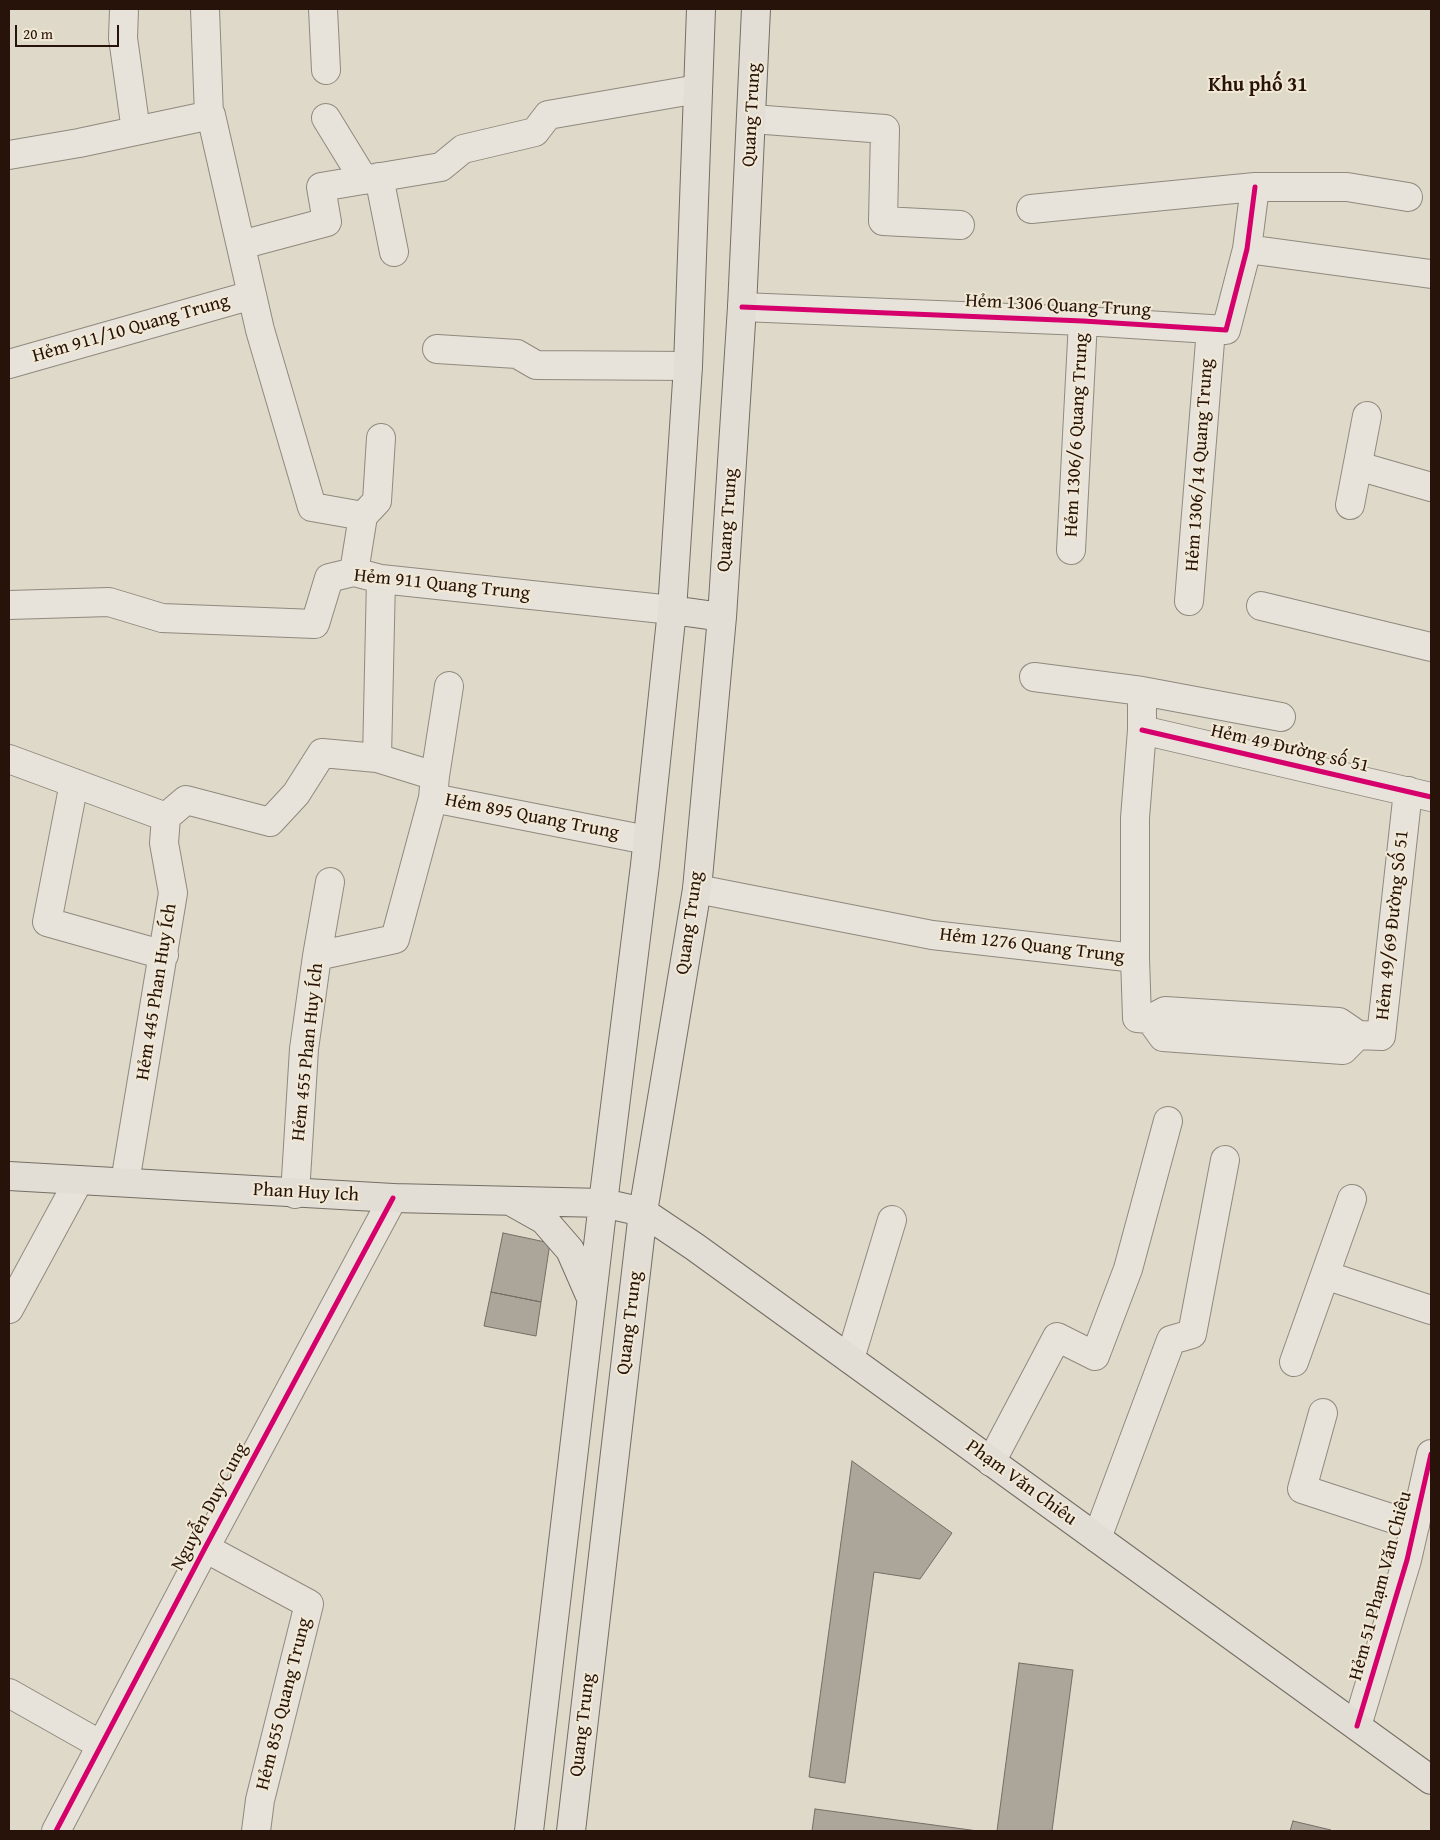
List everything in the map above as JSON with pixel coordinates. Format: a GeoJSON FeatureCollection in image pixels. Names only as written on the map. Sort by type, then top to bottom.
{"type":"FeatureCollection","features":[{"type":"Feature","properties":{"kind":"main road"},"geometry":{"type":"LineString","coordinates":[[530,1831],[591,1299],[648,840],[672,610],[688,366],[701,9]]}},
{"type":"Feature","properties":{"kind":"main road","name":"Quang Trung"},"geometry":{"type":"LineString","coordinates":[[571,1831],[644,1212],[697,890],[722,617],[742,307],[756,9]]}},
{"type":"Feature","properties":{"kind":"main road"},"geometry":{"type":"LineString","coordinates":[[672,610],[722,617]]}},
{"type":"Feature","properties":{"kind":"main road","name":"Phan Huy Ich"},"geometry":{"type":"LineString","coordinates":[[9,1176],[295,1194],[603,1202]]}},
{"type":"Feature","properties":{"kind":"main road"},"geometry":{"type":"LineString","coordinates":[[508,1200],[544,1220],[570,1250],[591,1299]]}},
{"type":"Feature","properties":{"kind":"main road","name":"Phạm Văn Chiêu"},"geometry":{"type":"LineString","coordinates":[[603,1202],[644,1212],[1431,1780]]}},
{"type":"Feature","properties":{"kind":"street"},"geometry":{"type":"LineString","coordinates":[[124,9],[123,38],[136,131]]}},
{"type":"Feature","properties":{"kind":"street","name":"Hẻm 911/10 Quang Trung"},"geometry":{"type":"LineString","coordinates":[[205,9],[209,116],[211,115],[214,125],[260,330],[312,507],[363,516]]}},
{"type":"Feature","properties":{"kind":"street"},"geometry":{"type":"LineString","coordinates":[[323,9],[326,70]]}},
{"type":"Feature","properties":{"kind":"street"},"geometry":{"type":"LineString","coordinates":[[241,245],[327,222],[321,187],[441,167],[463,149],[535,132],[548,115],[698,89]]}},
{"type":"Feature","properties":{"kind":"street"},"geometry":{"type":"LineString","coordinates":[[9,155],[79,143],[209,116]]}},
{"type":"Feature","properties":{"kind":"street"},"geometry":{"type":"LineString","coordinates":[[326,118],[372,179],[394,252]]}},
{"type":"Feature","properties":{"kind":"street"},"geometry":{"type":"LineString","coordinates":[[752,119],[886,129],[883,221],[960,225]]}},
{"type":"Feature","properties":{"kind":"street"},"geometry":{"type":"LineString","coordinates":[[1032,209],[1255,187],[1347,187],[1408,197]]}},
{"type":"Feature","properties":{"kind":"street","name":"Hẻm 1306 Quang Trung"},"geometry":{"type":"LineString","coordinates":[[742,307],[1083,321],[1226,330],[1247,249],[1255,187]]}},
{"type":"Feature","properties":{"kind":"street"},"geometry":{"type":"LineString","coordinates":[[1247,249],[1431,274]]}},
{"type":"Feature","properties":{"kind":"street","name":"Hẻm 911/10 Quang Trung"},"geometry":{"type":"LineString","coordinates":[[9,364],[252,294]]}},
{"type":"Feature","properties":{"kind":"street","name":"Hẻm 1306/6 Quang Trung"},"geometry":{"type":"LineString","coordinates":[[1071,550],[1083,321]]}},
{"type":"Feature","properties":{"kind":"street","name":"Hẻm 1306/14 Quang Trung"},"geometry":{"type":"LineString","coordinates":[[1189,601],[1211,329]]}},
{"type":"Feature","properties":{"kind":"street"},"geometry":{"type":"LineString","coordinates":[[437,349],[516,354],[536,365],[688,366]]}},
{"type":"Feature","properties":{"kind":"street"},"geometry":{"type":"LineString","coordinates":[[1350,505],[1367,416]]}},
{"type":"Feature","properties":{"kind":"street"},"geometry":{"type":"LineString","coordinates":[[354,572],[363,516],[377,501],[381,438]]}},
{"type":"Feature","properties":{"kind":"street"},"geometry":{"type":"LineString","coordinates":[[1358,466],[1431,486]]}},
{"type":"Feature","properties":{"kind":"street","name":"Hẻm 911 Quang Trung"},"geometry":{"type":"LineString","coordinates":[[9,605],[109,602],[162,618],[315,624],[330,578],[354,572],[381,579],[672,610]]}},
{"type":"Feature","properties":{"kind":"street"},"geometry":{"type":"LineString","coordinates":[[377,758],[381,579]]}},
{"type":"Feature","properties":{"kind":"street"},"geometry":{"type":"LineString","coordinates":[[1261,606],[1431,644]]}},
{"type":"Feature","properties":{"kind":"street"},"geometry":{"type":"LineString","coordinates":[[1034,677],[1142,692],[1281,718]]}},
{"type":"Feature","properties":{"kind":"street"},"geometry":{"type":"LineString","coordinates":[[9,759],[166,817],[186,800],[270,822],[296,794],[322,753],[377,758],[434,787],[448,686]]}},
{"type":"Feature","properties":{"kind":"street","name":"Hẻm 1276 Quang Trung"},"geometry":{"type":"LineString","coordinates":[[697,890],[932,934],[1135,958],[1135,818],[1142,730],[1142,692]]}},
{"type":"Feature","properties":{"kind":"street","name":"Hẻm 49 Đường số 51"},"geometry":{"type":"LineString","coordinates":[[1142,730],[1419,794]]}},
{"type":"Feature","properties":{"kind":"street"},"geometry":{"type":"LineString","coordinates":[[74,783],[48,922],[164,954]]}},
{"type":"Feature","properties":{"kind":"street","name":"Hẻm 895 Quang Trung"},"geometry":{"type":"LineString","coordinates":[[317,956],[395,939],[434,787],[648,840]]}},
{"type":"Feature","properties":{"kind":"street","name":"Hẻm 49/69 Đường Số 51"},"geometry":{"type":"LineString","coordinates":[[1135,958],[1137,1018],[1150,1019],[1165,1010],[1260,1031],[1339,1022],[1369,1036],[1419,794]]}},
{"type":"Feature","properties":{"kind":"street","name":"Hẻm 445 Phan Huy Ích"},"geometry":{"type":"LineString","coordinates":[[126,1182],[173,893],[164,844],[166,817]]}},
{"type":"Feature","properties":{"kind":"street","name":"Hẻm 455 Phan Huy Ích"},"geometry":{"type":"LineString","coordinates":[[295,1194],[304,1049],[330,882]]}},
{"type":"Feature","properties":{"kind":"street"},"geometry":{"type":"LineString","coordinates":[[991,1462],[1057,1337],[1095,1356],[1128,1269],[1168,1121]]}},
{"type":"Feature","properties":{"kind":"street"},"geometry":{"type":"LineString","coordinates":[[1097,1538],[1171,1340],[1192,1334],[1225,1160]]}},
{"type":"Feature","properties":{"kind":"street"},"geometry":{"type":"LineString","coordinates":[[9,1309],[79,1180]]}},
{"type":"Feature","properties":{"kind":"street","name":"Nguyễn Duy Cung"},"geometry":{"type":"LineString","coordinates":[[56,1831],[100,1745],[393,1198]]}},
{"type":"Feature","properties":{"kind":"street"},"geometry":{"type":"LineString","coordinates":[[1294,1362],[1352,1199]]}},
{"type":"Feature","properties":{"kind":"street"},"geometry":{"type":"LineString","coordinates":[[850,1359],[892,1220]]}},
{"type":"Feature","properties":{"kind":"street"},"geometry":{"type":"LineString","coordinates":[[1325,1275],[1431,1310]]}},
{"type":"Feature","properties":{"kind":"street"},"geometry":{"type":"LineString","coordinates":[[1323,1413],[1302,1488],[1415,1526]]}},
{"type":"Feature","properties":{"kind":"street","name":"Hẻm 51 Phạm Văn Chiêu"},"geometry":{"type":"LineString","coordinates":[[1357,1726],[1407,1560],[1431,1454]]}},
{"type":"Feature","properties":{"kind":"street","name":"Hẻm 855 Quang Trung"},"geometry":{"type":"LineString","coordinates":[[205,1548],[309,1604],[260,1800],[256,1831]]}},
{"type":"Feature","properties":{"kind":"street"},"geometry":{"type":"LineString","coordinates":[[9,1693],[100,1745]]}},
{"type":"Feature","properties":{"kind":"building"},"geometry":{"type":"Polygon","coordinates":[[[503,1233],[550,1243],[541,1302],[491,1292],[503,1233]]]}},
{"type":"Feature","properties":{"kind":"building"},"geometry":{"type":"Polygon","coordinates":[[[491,1292],[541,1302],[536,1336],[484,1326],[491,1292]]]}},
{"type":"Feature","properties":{"kind":"building"},"geometry":{"type":"Polygon","coordinates":[[[852,1461],[952,1533],[920,1579],[874,1572],[845,1783],[809,1777],[852,1461]]]}},
{"type":"Feature","properties":{"kind":"building"},"geometry":{"type":"Polygon","coordinates":[[[1019,1663],[1073,1670],[1052,1831],[997,1831],[1019,1663]]]}},
{"type":"Feature","properties":{"kind":"building"},"geometry":{"type":"Polygon","coordinates":[[[815,1809],[978,1831],[812,1831],[815,1809]]]}},
{"type":"Feature","properties":{"kind":"building"},"geometry":{"type":"Polygon","coordinates":[[[1293,1821],[1331,1830],[1331,1831],[1290,1831],[1293,1821]]]}},
{"type":"Feature","properties":{"kind":"cycle path"},"geometry":{"type":"LineString","coordinates":[[742,307],[1083,321],[1226,330],[1247,249],[1255,187]]}},
{"type":"Feature","properties":{"kind":"cycle path"},"geometry":{"type":"LineString","coordinates":[[1142,730],[1431,797]]}},
{"type":"Feature","properties":{"kind":"cycle path"},"geometry":{"type":"LineString","coordinates":[[56,1831],[393,1198]]}},
{"type":"Feature","properties":{"kind":"cycle path"},"geometry":{"type":"LineString","coordinates":[[1357,1726],[1407,1560],[1431,1454]]}},
{"type":"Feature","properties":{"kind":"district","name":"Khu phố 31"},"geometry":{"type":"Point","coordinates":[1258,86]}}]}
